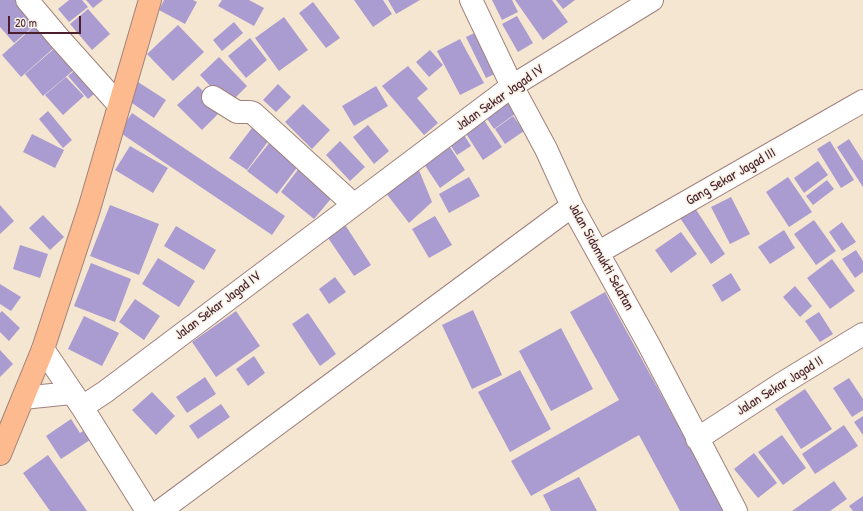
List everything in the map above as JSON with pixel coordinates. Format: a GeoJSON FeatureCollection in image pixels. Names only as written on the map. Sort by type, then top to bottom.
{"type":"FeatureCollection","features":[{"type":"Feature","properties":{"kind":"main road"},"geometry":{"type":"LineString","coordinates":[[0,454],[43,349],[89,209],[150,0]]}},
{"type":"Feature","properties":{"kind":"street"},"geometry":{"type":"LineString","coordinates":[[28,0],[59,38],[119,105]]}},
{"type":"Feature","properties":{"kind":"street","name":"Jalan Sidomukti Selatan"},"geometry":{"type":"LineString","coordinates":[[471,0],[512,86],[546,149],[572,206],[599,252],[736,511]]}},
{"type":"Feature","properties":{"kind":"street","name":"Jalan Sekar Jagad IV"},"geometry":{"type":"LineString","coordinates":[[77,400],[105,392],[353,204],[512,86],[652,0]]}},
{"type":"Feature","properties":{"kind":"street"},"geometry":{"type":"LineString","coordinates":[[213,97],[237,112],[253,113],[353,204]]}},
{"type":"Feature","properties":{"kind":"street","name":"Gang Sekar Jagad III"},"geometry":{"type":"LineString","coordinates":[[599,252],[863,101]]}},
{"type":"Feature","properties":{"kind":"street"},"geometry":{"type":"LineString","coordinates":[[160,511],[572,206]]}},
{"type":"Feature","properties":{"kind":"street","name":"Jalan Sekar Jagad II"},"geometry":{"type":"LineString","coordinates":[[697,439],[778,386],[863,334]]}},
{"type":"Feature","properties":{"kind":"street"},"geometry":{"type":"LineString","coordinates":[[43,349],[147,511]]}},
{"type":"Feature","properties":{"kind":"street"},"geometry":{"type":"LineString","coordinates":[[23,398],[77,400]]}},
{"type":"Feature","properties":{"kind":"building"},"geometry":{"type":"Polygon","coordinates":[[[0,0],[15,0],[36,24],[14,43],[0,27],[0,0]]]}},
{"type":"Feature","properties":{"kind":"building"},"geometry":{"type":"Polygon","coordinates":[[[69,0],[82,0],[88,7],[69,22],[58,9],[69,0]]]}},
{"type":"Feature","properties":{"kind":"building"},"geometry":{"type":"Polygon","coordinates":[[[86,0],[103,0],[93,8],[86,0]]]}},
{"type":"Feature","properties":{"kind":"building"},"geometry":{"type":"Polygon","coordinates":[[[164,0],[193,0],[197,2],[185,24],[159,10],[164,0]]]}},
{"type":"Feature","properties":{"kind":"building"},"geometry":{"type":"Polygon","coordinates":[[[222,0],[249,0],[264,8],[254,26],[218,6],[222,0]]]}},
{"type":"Feature","properties":{"kind":"building"},"geometry":{"type":"Polygon","coordinates":[[[354,0],[383,0],[392,14],[373,27],[354,0]]]}},
{"type":"Feature","properties":{"kind":"building"},"geometry":{"type":"Polygon","coordinates":[[[388,0],[420,0],[396,14],[388,0]]]}},
{"type":"Feature","properties":{"kind":"building"},"geometry":{"type":"Polygon","coordinates":[[[492,0],[512,0],[518,12],[502,20],[492,0]]]}},
{"type":"Feature","properties":{"kind":"building"},"geometry":{"type":"Polygon","coordinates":[[[515,0],[552,0],[568,22],[543,40],[515,0]]]}},
{"type":"Feature","properties":{"kind":"building"},"geometry":{"type":"Polygon","coordinates":[[[556,0],[575,0],[563,9],[556,0]]]}},
{"type":"Feature","properties":{"kind":"building"},"geometry":{"type":"Polygon","coordinates":[[[313,2],[340,38],[326,48],[299,13],[313,2]]]}},
{"type":"Feature","properties":{"kind":"building"},"geometry":{"type":"Polygon","coordinates":[[[88,9],[110,34],[92,50],[70,24],[88,9]]]}},
{"type":"Feature","properties":{"kind":"building"},"geometry":{"type":"Polygon","coordinates":[[[517,16],[533,43],[518,52],[502,24],[517,16]]]}},
{"type":"Feature","properties":{"kind":"building"},"geometry":{"type":"Polygon","coordinates":[[[284,17],[308,50],[279,71],[255,38],[284,17]]]}},
{"type":"Feature","properties":{"kind":"building"},"geometry":{"type":"Polygon","coordinates":[[[234,22],[243,33],[222,51],[213,40],[234,22]]]}},
{"type":"Feature","properties":{"kind":"building"},"geometry":{"type":"Polygon","coordinates":[[[37,24],[56,46],[21,77],[2,55],[37,24]]]}},
{"type":"Feature","properties":{"kind":"building"},"geometry":{"type":"Polygon","coordinates":[[[178,25],[204,52],[173,81],[147,54],[178,25]]]}},
{"type":"Feature","properties":{"kind":"building"},"geometry":{"type":"Polygon","coordinates":[[[481,30],[501,71],[486,78],[466,37],[481,30]]]}},
{"type":"Feature","properties":{"kind":"building"},"geometry":{"type":"Polygon","coordinates":[[[250,38],[267,60],[246,78],[228,56],[250,38]]]}},
{"type":"Feature","properties":{"kind":"building"},"geometry":{"type":"Polygon","coordinates":[[[460,39],[484,83],[460,95],[437,51],[460,39]]]}},
{"type":"Feature","properties":{"kind":"building"},"geometry":{"type":"Polygon","coordinates":[[[56,47],[75,69],[43,96],[25,74],[56,47]]]}},
{"type":"Feature","properties":{"kind":"building"},"geometry":{"type":"Polygon","coordinates":[[[430,50],[443,65],[429,77],[416,62],[430,50]]]}},
{"type":"Feature","properties":{"kind":"building"},"geometry":{"type":"Polygon","coordinates":[[[219,57],[247,86],[228,105],[200,75],[219,57]]]}},
{"type":"Feature","properties":{"kind":"building"},"geometry":{"type":"Polygon","coordinates":[[[408,66],[428,89],[417,98],[438,123],[424,135],[382,86],[408,66]]]}},
{"type":"Feature","properties":{"kind":"building"},"geometry":{"type":"Polygon","coordinates":[[[79,67],[99,90],[88,99],[68,76],[79,67]]]}},
{"type":"Feature","properties":{"kind":"building"},"geometry":{"type":"Polygon","coordinates":[[[66,77],[84,96],[63,115],[45,95],[66,77]]]}},
{"type":"Feature","properties":{"kind":"building"},"geometry":{"type":"Polygon","coordinates":[[[138,82],[166,100],[154,118],[129,101],[138,82]]]}},
{"type":"Feature","properties":{"kind":"building"},"geometry":{"type":"Polygon","coordinates":[[[278,84],[291,97],[276,112],[263,100],[278,84]]]}},
{"type":"Feature","properties":{"kind":"building"},"geometry":{"type":"Polygon","coordinates":[[[198,86],[222,110],[202,130],[177,105],[198,86]]]}},
{"type":"Feature","properties":{"kind":"building"},"geometry":{"type":"Polygon","coordinates":[[[376,86],[388,106],[354,126],[342,106],[376,86]]]}},
{"type":"Feature","properties":{"kind":"building"},"geometry":{"type":"Polygon","coordinates":[[[510,99],[519,111],[494,129],[486,117],[510,99]]]}},
{"type":"Feature","properties":{"kind":"building"},"geometry":{"type":"Polygon","coordinates":[[[303,104],[330,130],[312,149],[285,122],[303,104]]]}},
{"type":"Feature","properties":{"kind":"building"},"geometry":{"type":"Polygon","coordinates":[[[48,111],[72,140],[63,148],[39,119],[48,111]]]}},
{"type":"Feature","properties":{"kind":"building"},"geometry":{"type":"Polygon","coordinates":[[[132,113],[285,216],[272,235],[119,132],[132,113]]]}},
{"type":"Feature","properties":{"kind":"building"},"geometry":{"type":"Polygon","coordinates":[[[513,116],[524,131],[505,144],[495,129],[513,116]]]}},
{"type":"Feature","properties":{"kind":"building"},"geometry":{"type":"Polygon","coordinates":[[[482,117],[502,147],[483,160],[463,129],[482,117]]]}},
{"type":"Feature","properties":{"kind":"building"},"geometry":{"type":"Polygon","coordinates":[[[368,125],[389,151],[374,164],[353,137],[368,125]]]}},
{"type":"Feature","properties":{"kind":"building"},"geometry":{"type":"Polygon","coordinates":[[[252,128],[269,140],[247,170],[229,158],[252,128]]]}},
{"type":"Feature","properties":{"kind":"building"},"geometry":{"type":"Polygon","coordinates":[[[461,130],[471,146],[457,155],[447,140],[461,130]]]}},
{"type":"Feature","properties":{"kind":"building"},"geometry":{"type":"Polygon","coordinates":[[[32,134],[64,150],[55,168],[23,152],[32,134]]]}},
{"type":"Feature","properties":{"kind":"building"},"geometry":{"type":"Polygon","coordinates":[[[849,139],[863,161],[863,187],[837,147],[849,139]]]}},
{"type":"Feature","properties":{"kind":"building"},"geometry":{"type":"Polygon","coordinates":[[[340,141],[365,167],[350,181],[326,155],[340,141]]]}},
{"type":"Feature","properties":{"kind":"building"},"geometry":{"type":"Polygon","coordinates":[[[446,141],[465,170],[440,188],[420,158],[446,141]]]}},
{"type":"Feature","properties":{"kind":"building"},"geometry":{"type":"Polygon","coordinates":[[[830,141],[854,180],[841,188],[817,149],[830,141]]]}},
{"type":"Feature","properties":{"kind":"building"},"geometry":{"type":"Polygon","coordinates":[[[270,142],[299,165],[277,194],[247,171],[270,142]]]}},
{"type":"Feature","properties":{"kind":"building"},"geometry":{"type":"Polygon","coordinates":[[[130,146],[168,168],[153,193],[115,170],[130,146]]]}},
{"type":"Feature","properties":{"kind":"building"},"geometry":{"type":"Polygon","coordinates":[[[818,161],[828,175],[804,193],[794,178],[818,161]]]}},
{"type":"Feature","properties":{"kind":"building"},"geometry":{"type":"Polygon","coordinates":[[[416,163],[432,202],[409,223],[382,188],[416,163]]]}},
{"type":"Feature","properties":{"kind":"building"},"geometry":{"type":"Polygon","coordinates":[[[300,167],[334,195],[314,219],[281,192],[300,167]]]}},
{"type":"Feature","properties":{"kind":"building"},"geometry":{"type":"Polygon","coordinates":[[[469,177],[480,196],[449,213],[439,194],[469,177]]]}},
{"type":"Feature","properties":{"kind":"building"},"geometry":{"type":"Polygon","coordinates":[[[788,177],[812,212],[789,227],[766,192],[788,177]]]}},
{"type":"Feature","properties":{"kind":"building"},"geometry":{"type":"Polygon","coordinates":[[[827,180],[834,189],[813,205],[806,196],[827,180]]]}},
{"type":"Feature","properties":{"kind":"building"},"geometry":{"type":"Polygon","coordinates":[[[731,197],[750,234],[730,244],[711,207],[731,197]]]}},
{"type":"Feature","properties":{"kind":"building"},"geometry":{"type":"Polygon","coordinates":[[[0,205],[14,221],[0,234],[0,205]]]}},
{"type":"Feature","properties":{"kind":"building"},"geometry":{"type":"Polygon","coordinates":[[[110,205],[159,224],[139,275],[90,256],[110,205]]]}},
{"type":"Feature","properties":{"kind":"building"},"geometry":{"type":"Polygon","coordinates":[[[695,208],[725,254],[711,264],[680,218],[695,208]]]}},
{"type":"Feature","properties":{"kind":"building"},"geometry":{"type":"Polygon","coordinates":[[[43,215],[64,237],[50,250],[29,228],[43,215]]]}},
{"type":"Feature","properties":{"kind":"building"},"geometry":{"type":"Polygon","coordinates":[[[435,216],[452,245],[429,258],[412,229],[435,216]]]}},
{"type":"Feature","properties":{"kind":"building"},"geometry":{"type":"Polygon","coordinates":[[[342,220],[371,265],[354,276],[324,232],[342,220]]]}},
{"type":"Feature","properties":{"kind":"building"},"geometry":{"type":"Polygon","coordinates":[[[814,220],[836,251],[816,265],[794,234],[814,220]]]}},
{"type":"Feature","properties":{"kind":"building"},"geometry":{"type":"Polygon","coordinates":[[[842,222],[856,242],[842,251],[829,232],[842,222]]]}},
{"type":"Feature","properties":{"kind":"building"},"geometry":{"type":"Polygon","coordinates":[[[176,226],[216,250],[204,270],[164,246],[176,226]]]}},
{"type":"Feature","properties":{"kind":"building"},"geometry":{"type":"Polygon","coordinates":[[[784,230],[795,248],[770,264],[758,247],[784,230]]]}},
{"type":"Feature","properties":{"kind":"building"},"geometry":{"type":"Polygon","coordinates":[[[681,232],[697,254],[671,273],[655,250],[681,232]]]}},
{"type":"Feature","properties":{"kind":"building"},"geometry":{"type":"Polygon","coordinates":[[[20,245],[48,254],[40,278],[13,269],[20,245]]]}},
{"type":"Feature","properties":{"kind":"building"},"geometry":{"type":"Polygon","coordinates":[[[856,250],[863,261],[863,272],[855,278],[842,259],[856,250]]]}},
{"type":"Feature","properties":{"kind":"building"},"geometry":{"type":"Polygon","coordinates":[[[158,258],[195,281],[179,307],[142,284],[158,258]]]}},
{"type":"Feature","properties":{"kind":"building"},"geometry":{"type":"Polygon","coordinates":[[[832,259],[855,291],[830,309],[807,278],[832,259]]]}},
{"type":"Feature","properties":{"kind":"building"},"geometry":{"type":"Polygon","coordinates":[[[91,263],[131,279],[115,322],[74,306],[91,263]]]}},
{"type":"Feature","properties":{"kind":"building"},"geometry":{"type":"Polygon","coordinates":[[[731,273],[741,290],[722,302],[712,285],[731,273]]]}},
{"type":"Feature","properties":{"kind":"building"},"geometry":{"type":"Polygon","coordinates":[[[335,277],[346,292],[329,304],[319,289],[335,277]]]}},
{"type":"Feature","properties":{"kind":"building"},"geometry":{"type":"Polygon","coordinates":[[[0,284],[21,297],[11,311],[0,304],[0,284]]]}},
{"type":"Feature","properties":{"kind":"building"},"geometry":{"type":"Polygon","coordinates":[[[795,286],[812,306],[800,317],[783,297],[795,286]]]}},
{"type":"Feature","properties":{"kind":"building"},"geometry":{"type":"Polygon","coordinates":[[[605,292],[725,511],[680,511],[639,435],[531,496],[511,461],[619,400],[570,312],[605,292]]]}},
{"type":"Feature","properties":{"kind":"building"},"geometry":{"type":"Polygon","coordinates":[[[135,299],[160,316],[144,340],[119,322],[135,299]]]}},
{"type":"Feature","properties":{"kind":"building"},"geometry":{"type":"Polygon","coordinates":[[[473,310],[502,375],[472,389],[442,325],[473,310]]]}},
{"type":"Feature","properties":{"kind":"building"},"geometry":{"type":"Polygon","coordinates":[[[2,311],[20,328],[9,341],[0,332],[0,313],[2,311]]]}},
{"type":"Feature","properties":{"kind":"building"},"geometry":{"type":"Polygon","coordinates":[[[236,311],[260,346],[216,377],[192,342],[236,311]]]}},
{"type":"Feature","properties":{"kind":"building"},"geometry":{"type":"Polygon","coordinates":[[[819,312],[833,334],[820,342],[805,321],[819,312]]]}},
{"type":"Feature","properties":{"kind":"building"},"geometry":{"type":"Polygon","coordinates":[[[308,313],[336,354],[320,366],[292,324],[308,313]]]}},
{"type":"Feature","properties":{"kind":"building"},"geometry":{"type":"Polygon","coordinates":[[[84,316],[119,333],[102,366],[68,349],[84,316]]]}},
{"type":"Feature","properties":{"kind":"building"},"geometry":{"type":"Polygon","coordinates":[[[561,328],[593,389],[551,411],[519,351],[561,328]]]}},
{"type":"Feature","properties":{"kind":"building"},"geometry":{"type":"Polygon","coordinates":[[[0,350],[13,364],[0,377],[0,350]]]}},
{"type":"Feature","properties":{"kind":"building"},"geometry":{"type":"Polygon","coordinates":[[[254,356],[265,373],[248,386],[236,369],[254,356]]]}},
{"type":"Feature","properties":{"kind":"building"},"geometry":{"type":"Polygon","coordinates":[[[520,370],[551,429],[510,452],[478,392],[520,370]]]}},
{"type":"Feature","properties":{"kind":"building"},"geometry":{"type":"Polygon","coordinates":[[[205,377],[216,394],[187,413],[176,397],[205,377]]]}},
{"type":"Feature","properties":{"kind":"building"},"geometry":{"type":"Polygon","coordinates":[[[849,378],[863,399],[863,410],[852,417],[833,388],[849,378]]]}},
{"type":"Feature","properties":{"kind":"building"},"geometry":{"type":"Polygon","coordinates":[[[805,389],[832,429],[801,449],[775,409],[805,389]]]}},
{"type":"Feature","properties":{"kind":"building"},"geometry":{"type":"Polygon","coordinates":[[[152,392],[175,416],[156,435],[132,410],[152,392]]]}},
{"type":"Feature","properties":{"kind":"building"},"geometry":{"type":"Polygon","coordinates":[[[221,404],[230,417],[198,439],[189,426],[221,404]]]}},
{"type":"Feature","properties":{"kind":"building"},"geometry":{"type":"Polygon","coordinates":[[[863,416],[863,435],[854,422],[863,416]]]}},
{"type":"Feature","properties":{"kind":"building"},"geometry":{"type":"Polygon","coordinates":[[[71,419],[80,433],[83,431],[90,440],[61,459],[46,436],[71,419]]]}},
{"type":"Feature","properties":{"kind":"building"},"geometry":{"type":"Polygon","coordinates":[[[844,425],[858,446],[815,474],[802,454],[844,425]]]}},
{"type":"Feature","properties":{"kind":"building"},"geometry":{"type":"Polygon","coordinates":[[[782,435],[806,468],[783,485],[758,452],[782,435]]]}},
{"type":"Feature","properties":{"kind":"building"},"geometry":{"type":"Polygon","coordinates":[[[754,453],[777,483],[758,498],[734,469],[754,453]]]}},
{"type":"Feature","properties":{"kind":"building"},"geometry":{"type":"Polygon","coordinates":[[[48,455],[87,511],[50,511],[23,473],[48,455]]]}},
{"type":"Feature","properties":{"kind":"building"},"geometry":{"type":"Polygon","coordinates":[[[579,477],[597,511],[551,511],[543,495],[579,477]]]}},
{"type":"Feature","properties":{"kind":"building"},"geometry":{"type":"Polygon","coordinates":[[[834,481],[847,499],[830,511],[792,511],[834,481]]]}},
{"type":"Feature","properties":{"kind":"building"},"geometry":{"type":"Polygon","coordinates":[[[863,496],[863,511],[853,511],[849,506],[863,496]]]}}]}
